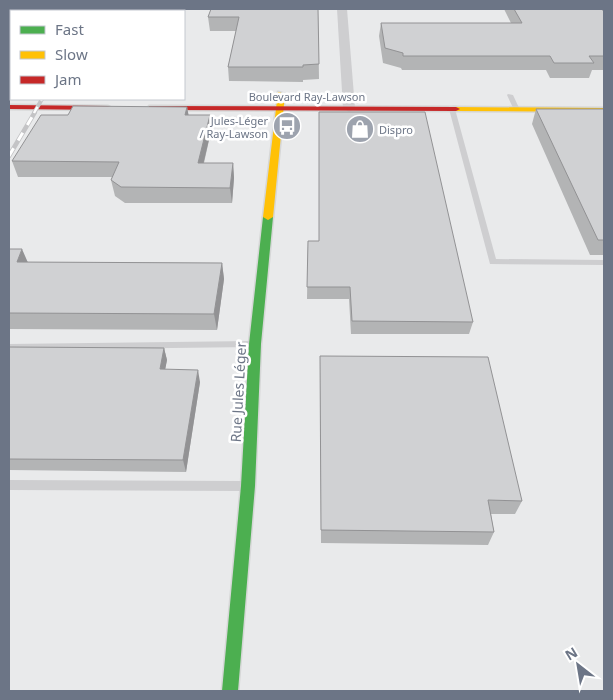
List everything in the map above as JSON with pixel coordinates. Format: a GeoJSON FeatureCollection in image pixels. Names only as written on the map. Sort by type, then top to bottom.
{"type":"FeatureCollection","features":[{"type":"Feature","properties":{"kind":"street"},"geometry":{"type":"LineString","coordinates":[[342,9],[349,108]]}},
{"type":"Feature","properties":{"kind":"street","name":"Rue Jules Léger"},"geometry":{"type":"LineString","coordinates":[[230,691],[248,486],[256,344],[281,94]]}},
{"type":"Feature","properties":{"kind":"street"},"geometry":{"type":"LineString","coordinates":[[9,107],[116,108]]}},
{"type":"Feature","properties":{"kind":"street","name":"Boulevard Ray-Lawson"},"geometry":{"type":"LineString","coordinates":[[136,108],[604,110]]}},
{"type":"Feature","properties":{"kind":"lane"},"geometry":{"type":"LineString","coordinates":[[510,95],[517,110]]}},
{"type":"Feature","properties":{"kind":"lane"},"geometry":{"type":"LineString","coordinates":[[452,109],[493,262],[604,263]]}},
{"type":"Feature","properties":{"kind":"lane"},"geometry":{"type":"LineString","coordinates":[[9,347],[256,344]]}},
{"type":"Feature","properties":{"kind":"lane"},"geometry":{"type":"LineString","coordinates":[[9,485],[248,486]]}},
{"type":"Feature","properties":{"kind":"shaded area"},"geometry":{"type":"Polygon","coordinates":[[[9,9],[604,9],[604,691],[9,691],[9,9]]]}},
{"type":"Feature","properties":{"kind":"building"},"geometry":{"type":"Polygon","coordinates":[[[9,9],[23,9],[10,10],[9,21],[9,9]]]}},
{"type":"Feature","properties":{"kind":"building"},"geometry":{"type":"Polygon","coordinates":[[[110,9],[181,9],[180,10],[110,9]]]}},
{"type":"Feature","properties":{"kind":"building"},"geometry":{"type":"Polygon","coordinates":[[[211,9],[318,9],[319,64],[303,65],[303,67],[228,67],[239,17],[208,17],[211,9]]]}},
{"type":"Feature","properties":{"kind":"building"},"geometry":{"type":"Polygon","coordinates":[[[514,9],[602,9],[604,12],[604,56],[589,56],[594,63],[554,63],[550,56],[403,56],[403,53],[385,48],[381,23],[522,23],[514,9]]]}},
{"type":"Feature","properties":{"kind":"building"},"geometry":{"type":"Polygon","coordinates":[[[9,53],[10,53],[10,69],[9,53]]]}},
{"type":"Feature","properties":{"kind":"building"},"geometry":{"type":"Polygon","coordinates":[[[73,106],[187,107],[185,115],[210,115],[198,163],[233,163],[230,188],[121,187],[111,180],[119,162],[12,161],[41,115],[68,115],[73,106]]]}},
{"type":"Feature","properties":{"kind":"building"},"geometry":{"type":"Polygon","coordinates":[[[536,109],[604,109],[604,240],[598,240],[536,109]]]}},
{"type":"Feature","properties":{"kind":"building"},"geometry":{"type":"Polygon","coordinates":[[[319,112],[425,112],[473,322],[352,321],[350,287],[307,287],[308,241],[319,241],[319,112]]]}},
{"type":"Feature","properties":{"kind":"building"},"geometry":{"type":"Polygon","coordinates":[[[9,249],[22,249],[17,262],[222,263],[214,314],[9,313],[9,249]]]}},
{"type":"Feature","properties":{"kind":"building"},"geometry":{"type":"Polygon","coordinates":[[[9,347],[164,348],[160,369],[198,370],[183,460],[9,459],[9,347]]]}},
{"type":"Feature","properties":{"kind":"building"},"geometry":{"type":"Polygon","coordinates":[[[320,356],[488,357],[522,501],[488,500],[494,532],[321,530],[320,356]]]}},
{"type":"Feature","properties":{"kind":"railway"},"geometry":{"type":"LineString","coordinates":[[34,113],[41,100]]}},
{"type":"Feature","properties":{"kind":"railway"},"geometry":{"type":"LineString","coordinates":[[9,156],[35,112]]}},
{"type":"Feature","properties":{"kind":"traffic: fast"},"geometry":{"type":"LineString","coordinates":[[230,691],[248,486],[255,344],[268,217]]}},
{"type":"Feature","properties":{"kind":"traffic: slow"},"geometry":{"type":"LineString","coordinates":[[268,217],[281,94]]}},
{"type":"Feature","properties":{"kind":"traffic: slow"},"geometry":{"type":"LineString","coordinates":[[456,109],[604,110]]}},
{"type":"Feature","properties":{"kind":"traffic: jam"},"geometry":{"type":"LineString","coordinates":[[9,107],[108,108]]}},
{"type":"Feature","properties":{"kind":"traffic: jam"},"geometry":{"type":"LineString","coordinates":[[152,108],[456,109]]}},
{"type":"Feature","properties":{"kind":"place","name":"Jules-Léger / Ray-Lawson"},"geometry":{"type":"Point","coordinates":[287,126]}},
{"type":"Feature","properties":{"kind":"place","name":"Dispro"},"geometry":{"type":"Point","coordinates":[360,129]}}]}
